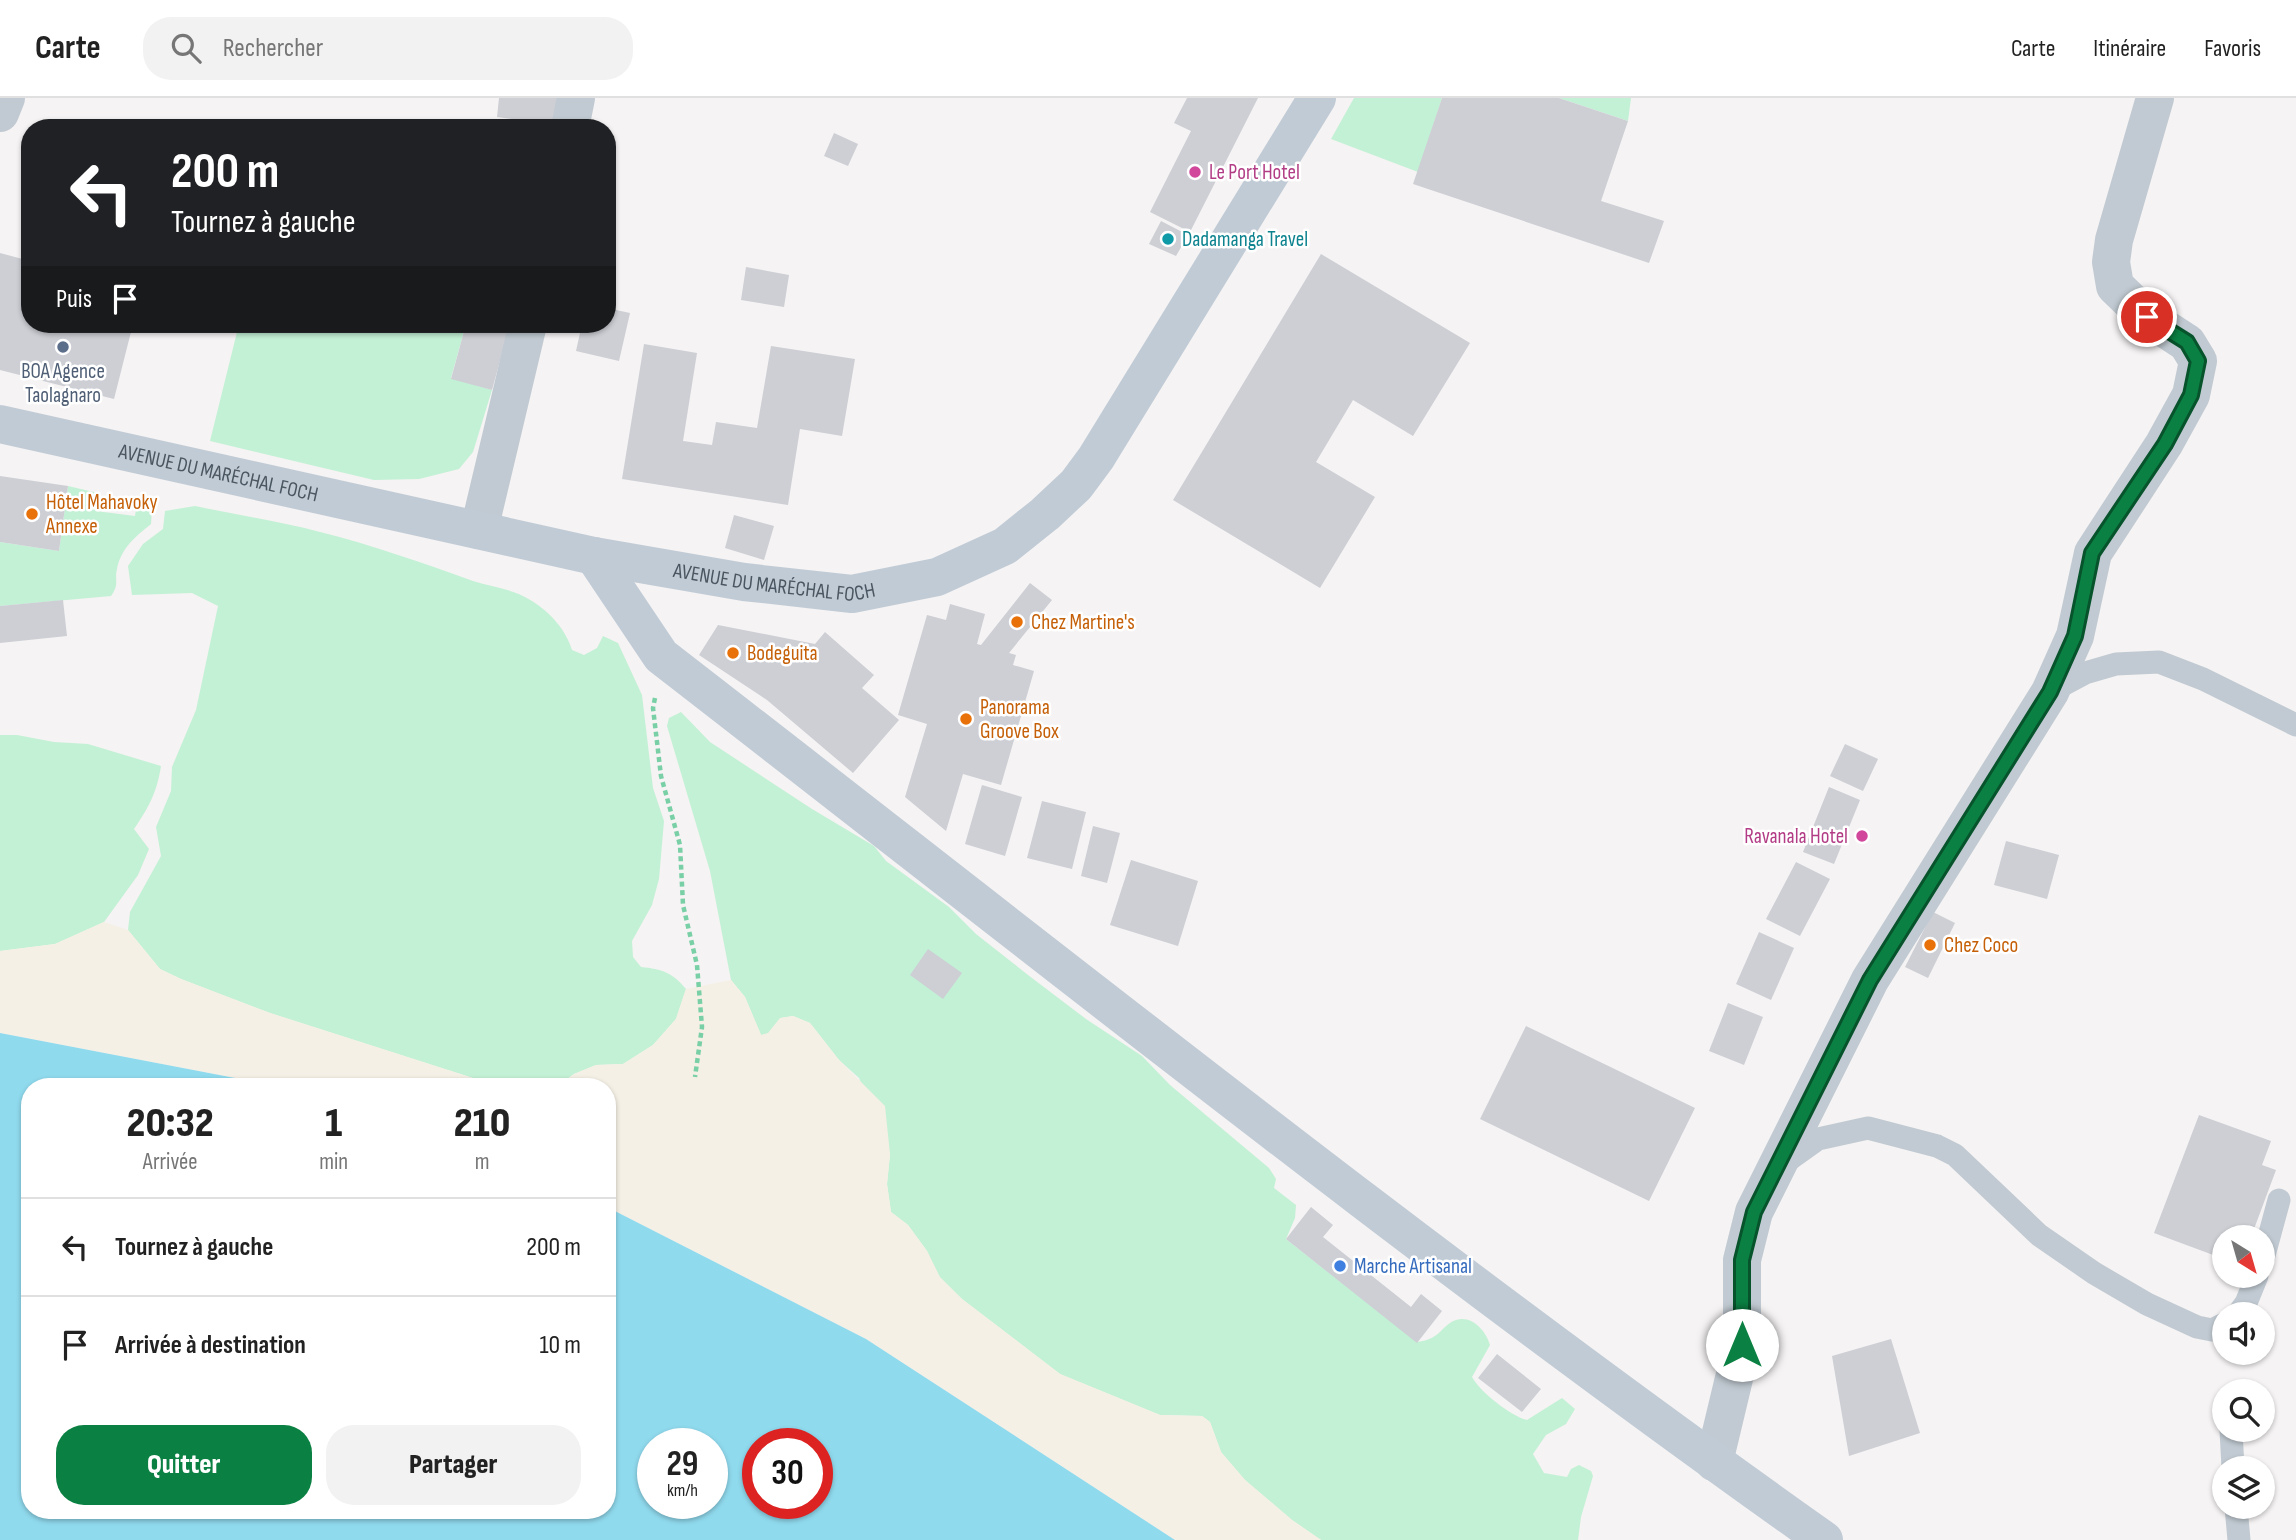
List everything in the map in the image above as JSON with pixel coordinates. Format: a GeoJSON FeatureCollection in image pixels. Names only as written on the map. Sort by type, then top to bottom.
{"type":"FeatureCollection","features":[{"type":"Feature","properties":{"kind":"main road","name":"AVENUE DU MARÉCHAL FOCH"},"geometry":{"type":"LineString","coordinates":[[0,424],[594,556],[744,582],[852,594],[937,577],[1005,545],[1045,514],[1076,485],[1096,458],[1317,98]]}},
{"type":"Feature","properties":{"kind":"main road"},"geometry":{"type":"LineString","coordinates":[[594,556],[661,656],[1294,1148],[1714,1462],[1824,1540]]}},
{"type":"Feature","properties":{"kind":"street"},"geometry":{"type":"LineString","coordinates":[[0,113],[6,98]]}},
{"type":"Feature","properties":{"kind":"street"},"geometry":{"type":"LineString","coordinates":[[572,119],[576,98]]}},
{"type":"Feature","properties":{"kind":"street"},"geometry":{"type":"LineString","coordinates":[[1714,1462],[1742,1345],[1742,1260],[1754,1212],[1870,980],[2050,692],[2075,636],[2092,553],[2165,444],[2191,395],[2198,361],[2187,342],[2147,317],[2115,286],[2111,262],[2114,240],[2155,98]]}},
{"type":"Feature","properties":{"kind":"street"},"geometry":{"type":"LineString","coordinates":[[479,530],[526,333]]}},
{"type":"Feature","properties":{"kind":"lane"},"geometry":{"type":"LineString","coordinates":[[2050,692],[2085,673],[2116,664],[2160,662],[2203,679],[2296,725]]}},
{"type":"Feature","properties":{"kind":"lane"},"geometry":{"type":"LineString","coordinates":[[1775,1170],[1818,1139],[1868,1128],[1937,1146],[1955,1155],[2039,1235],[2094,1273],[2147,1304],[2212,1330]]}},
{"type":"Feature","properties":{"kind":"lane"},"geometry":{"type":"LineString","coordinates":[[2272,1225],[2279,1200]]}},
{"type":"Feature","properties":{"kind":"lane"},"geometry":{"type":"LineString","coordinates":[[2237,1519],[2239,1540]]}},
{"type":"Feature","properties":{"kind":"path"},"geometry":{"type":"LineString","coordinates":[[661,656],[653,708],[661,776],[680,845],[683,905],[698,965],[702,1027],[695,1077]]}},
{"type":"Feature","properties":{"kind":"green space"},"geometry":{"type":"Polygon","coordinates":[[[1354,98],[1442,98],[1418,172],[1331,139],[1354,98]]]}},
{"type":"Feature","properties":{"kind":"green space"},"geometry":{"type":"Polygon","coordinates":[[[1559,98],[1631,98],[1628,121],[1559,98]]]}},
{"type":"Feature","properties":{"kind":"green space"},"geometry":{"type":"Polygon","coordinates":[[[237,333],[464,333],[451,378],[492,390],[473,452],[459,469],[419,479],[374,480],[210,441],[237,333]]]}},
{"type":"Feature","properties":{"kind":"green space"},"geometry":{"type":"Polygon","coordinates":[[[68,486],[98,493],[96,511],[135,516],[137,502],[152,509],[151,524],[134,538],[122,555],[114,592],[111,596],[0,606],[0,542],[59,551],[68,486]]]}},
{"type":"Feature","properties":{"kind":"green space"},"geometry":{"type":"Polygon","coordinates":[[[195,506],[339,537],[517,593],[545,610],[561,629],[572,650],[584,655],[597,648],[603,636],[618,643],[642,695],[653,788],[664,821],[659,879],[652,905],[632,941],[633,957],[641,967],[666,973],[686,989],[676,1019],[653,1045],[623,1064],[596,1065],[568,1078],[473,1078],[270,1013],[160,969],[128,930],[130,912],[161,856],[156,827],[171,791],[172,767],[196,710],[218,606],[192,593],[132,595],[128,566],[143,544],[163,529],[165,511],[195,506]]]}},
{"type":"Feature","properties":{"kind":"green space"},"geometry":{"type":"Polygon","coordinates":[[[681,712],[710,742],[874,846],[886,861],[949,907],[976,934],[1028,975],[1086,1019],[1142,1056],[1170,1085],[1269,1168],[1276,1179],[1274,1188],[1296,1205],[1295,1218],[1286,1239],[1417,1342],[1432,1338],[1456,1320],[1473,1322],[1485,1334],[1490,1345],[1472,1377],[1489,1396],[1505,1409],[1527,1420],[1562,1398],[1575,1409],[1566,1424],[1546,1435],[1533,1454],[1544,1473],[1567,1477],[1571,1469],[1579,1465],[1591,1471],[1593,1476],[1581,1517],[1578,1540],[1321,1540],[1292,1520],[1245,1480],[1221,1452],[1210,1422],[1202,1416],[1160,1415],[1060,1374],[962,1299],[939,1277],[927,1251],[908,1225],[891,1212],[887,1184],[890,1154],[859,1078],[839,1060],[810,1023],[793,1016],[781,1018],[768,1034],[761,1035],[745,997],[731,980],[710,871],[667,726],[669,718],[681,712]]]}},
{"type":"Feature","properties":{"kind":"green space"},"geometry":{"type":"Polygon","coordinates":[[[0,735],[88,744],[161,766],[152,799],[134,829],[149,849],[138,875],[104,922],[55,944],[0,951],[0,735]]]}},
{"type":"Feature","properties":{"kind":"sand"},"geometry":{"type":"Polygon","coordinates":[[[104,922],[128,930],[160,969],[181,979],[270,1013],[473,1078],[235,1078],[0,1033],[0,951],[55,944],[104,922]]]}},
{"type":"Feature","properties":{"kind":"sand"},"geometry":{"type":"Polygon","coordinates":[[[731,980],[745,997],[761,1035],[768,1033],[780,1018],[793,1016],[810,1023],[839,1060],[885,1106],[890,1154],[887,1184],[891,1212],[908,1225],[927,1251],[940,1277],[962,1299],[1060,1374],[1160,1415],[1202,1416],[1210,1422],[1221,1452],[1245,1480],[1292,1520],[1321,1540],[1175,1540],[866,1339],[616,1212],[616,1078],[568,1078],[596,1065],[623,1064],[653,1045],[676,1019],[686,989],[731,980]]]}},
{"type":"Feature","properties":{"kind":"water"},"geometry":{"type":"Polygon","coordinates":[[[0,1033],[235,1078],[21,1078],[21,1519],[616,1519],[616,1212],[866,1339],[1175,1540],[0,1540],[0,1033]]]}},
{"type":"Feature","properties":{"kind":"building"},"geometry":{"type":"Polygon","coordinates":[[[499,98],[559,98],[556,119],[497,117],[499,98]]]}},
{"type":"Feature","properties":{"kind":"building","name":"Le Port Hotel"},"geometry":{"type":"Polygon","coordinates":[[[1187,98],[1258,98],[1190,232],[1150,212],[1191,131],[1174,123],[1187,98]]]}},
{"type":"Feature","properties":{"kind":"building"},"geometry":{"type":"Polygon","coordinates":[[[1442,98],[1559,98],[1628,121],[1601,201],[1664,221],[1649,263],[1413,184],[1442,98]]]}},
{"type":"Feature","properties":{"kind":"building"},"geometry":{"type":"Polygon","coordinates":[[[834,133],[858,144],[848,166],[824,156],[834,133]]]}},
{"type":"Feature","properties":{"kind":"building","name":"Dadamanga Travel"},"geometry":{"type":"Polygon","coordinates":[[[1161,221],[1188,235],[1176,256],[1149,244],[1161,221]]]}},
{"type":"Feature","properties":{"kind":"building","name":"BOA Agence Taolagnaro"},"geometry":{"type":"Polygon","coordinates":[[[0,253],[21,259],[21,333],[131,333],[114,399],[0,370],[0,253]]]}},
{"type":"Feature","properties":{"kind":"building"},"geometry":{"type":"Polygon","coordinates":[[[1321,254],[1470,343],[1413,436],[1353,400],[1316,462],[1375,497],[1320,588],[1173,500],[1321,254]]]}},
{"type":"Feature","properties":{"kind":"building"},"geometry":{"type":"Polygon","coordinates":[[[746,267],[789,275],[784,307],[741,300],[746,267]]]}},
{"type":"Feature","properties":{"kind":"building"},"geometry":{"type":"Polygon","coordinates":[[[616,310],[630,313],[619,361],[576,351],[580,333],[616,333],[616,310]]]}},
{"type":"Feature","properties":{"kind":"building"},"geometry":{"type":"Polygon","coordinates":[[[464,333],[508,333],[492,390],[451,379],[464,333]]]}},
{"type":"Feature","properties":{"kind":"building"},"geometry":{"type":"Polygon","coordinates":[[[644,344],[697,353],[683,441],[712,445],[716,422],[757,428],[771,346],[855,359],[842,436],[800,429],[788,505],[622,479],[644,344]]]}},
{"type":"Feature","properties":{"kind":"building","name":"Hôtel Mahavoky Annexe"},"geometry":{"type":"Polygon","coordinates":[[[0,476],[68,486],[59,551],[0,542],[0,476]]]}},
{"type":"Feature","properties":{"kind":"building"},"geometry":{"type":"Polygon","coordinates":[[[734,515],[774,526],[764,560],[725,548],[734,515]]]}},
{"type":"Feature","properties":{"kind":"building","name":"Panorama Groove Box"},"geometry":{"type":"Polygon","coordinates":[[[1030,583],[1052,600],[1009,653],[1016,655],[1013,665],[1034,671],[1001,785],[963,774],[946,831],[905,797],[927,724],[898,715],[927,615],[946,620],[950,604],[985,614],[977,644],[981,645],[1030,583]]]}},
{"type":"Feature","properties":{"kind":"building"},"geometry":{"type":"Polygon","coordinates":[[[63,600],[67,636],[0,643],[0,606],[63,600]]]}},
{"type":"Feature","properties":{"kind":"building"},"geometry":{"type":"Polygon","coordinates":[[[718,625],[815,644],[825,632],[874,675],[862,688],[899,720],[853,773],[767,700],[699,655],[718,625]]]}},
{"type":"Feature","properties":{"kind":"building"},"geometry":{"type":"Polygon","coordinates":[[[1845,744],[1878,759],[1863,791],[1830,776],[1845,744]]]}},
{"type":"Feature","properties":{"kind":"building"},"geometry":{"type":"Polygon","coordinates":[[[982,785],[1022,797],[1005,856],[965,844],[982,785]]]}},
{"type":"Feature","properties":{"kind":"building"},"geometry":{"type":"Polygon","coordinates":[[[1829,787],[1860,800],[1834,864],[1803,852],[1829,787]]]}},
{"type":"Feature","properties":{"kind":"building"},"geometry":{"type":"Polygon","coordinates":[[[1042,801],[1086,812],[1072,869],[1027,858],[1042,801]]]}},
{"type":"Feature","properties":{"kind":"building"},"geometry":{"type":"Polygon","coordinates":[[[1093,826],[1120,833],[1107,883],[1081,876],[1093,826]]]}},
{"type":"Feature","properties":{"kind":"building"},"geometry":{"type":"Polygon","coordinates":[[[2006,841],[2059,855],[2047,899],[1994,885],[2006,841]]]}},
{"type":"Feature","properties":{"kind":"building"},"geometry":{"type":"Polygon","coordinates":[[[1131,860],[1198,881],[1178,946],[1110,925],[1131,860]]]}},
{"type":"Feature","properties":{"kind":"building"},"geometry":{"type":"Polygon","coordinates":[[[1796,862],[1830,879],[1800,936],[1766,919],[1796,862]]]}},
{"type":"Feature","properties":{"kind":"building","name":"Chez Coco"},"geometry":{"type":"Polygon","coordinates":[[[1933,912],[1955,923],[1928,978],[1905,967],[1933,912]]]}},
{"type":"Feature","properties":{"kind":"building"},"geometry":{"type":"Polygon","coordinates":[[[1759,932],[1794,948],[1771,1000],[1736,984],[1759,932]]]}},
{"type":"Feature","properties":{"kind":"building"},"geometry":{"type":"Polygon","coordinates":[[[928,949],[962,973],[943,999],[910,975],[928,949]]]}},
{"type":"Feature","properties":{"kind":"building"},"geometry":{"type":"Polygon","coordinates":[[[1728,1003],[1763,1017],[1744,1065],[1709,1051],[1728,1003]]]}},
{"type":"Feature","properties":{"kind":"building"},"geometry":{"type":"Polygon","coordinates":[[[1526,1026],[1695,1108],[1649,1201],[1480,1119],[1526,1026]]]}},
{"type":"Feature","properties":{"kind":"building"},"geometry":{"type":"Polygon","coordinates":[[[2199,1115],[2271,1141],[2262,1165],[2276,1170],[2255,1225],[2212,1225],[2212,1255],[2154,1233],[2199,1115]]]}},
{"type":"Feature","properties":{"kind":"building","name":"Marche Artisanal"},"geometry":{"type":"Polygon","coordinates":[[[1311,1207],[1333,1225],[1323,1237],[1411,1307],[1421,1294],[1442,1311],[1417,1343],[1286,1239],[1311,1207]]]}},
{"type":"Feature","properties":{"kind":"building"},"geometry":{"type":"Polygon","coordinates":[[[1891,1339],[1920,1433],[1849,1456],[1832,1356],[1891,1339]]]}},
{"type":"Feature","properties":{"kind":"building"},"geometry":{"type":"Polygon","coordinates":[[[1497,1354],[1541,1389],[1522,1412],[1478,1378],[1497,1354]]]}},
{"type":"Feature","properties":{"kind":"place","name":"Le Port Hotel"},"geometry":{"type":"Point","coordinates":[1195,172]}},
{"type":"Feature","properties":{"kind":"place","name":"Dadamanga Travel"},"geometry":{"type":"Point","coordinates":[1168,239]}},
{"type":"Feature","properties":{"kind":"place","name":"BOA Agence Taolagnaro"},"geometry":{"type":"Point","coordinates":[63,347]}},
{"type":"Feature","properties":{"kind":"place","name":"Hôtel Mahavoky Annexe"},"geometry":{"type":"Point","coordinates":[32,514]}},
{"type":"Feature","properties":{"kind":"place","name":"Chez Martine's"},"geometry":{"type":"Point","coordinates":[1017,622]}},
{"type":"Feature","properties":{"kind":"place","name":"Bodeguita"},"geometry":{"type":"Point","coordinates":[733,653]}},
{"type":"Feature","properties":{"kind":"place","name":"Panorama Groove Box"},"geometry":{"type":"Point","coordinates":[966,719]}},
{"type":"Feature","properties":{"kind":"place","name":"Ravanala Hotel"},"geometry":{"type":"Point","coordinates":[1862,836]}},
{"type":"Feature","properties":{"kind":"place","name":"Chez Coco"},"geometry":{"type":"Point","coordinates":[1930,945]}},
{"type":"Feature","properties":{"kind":"place","name":"Marche Artisanal"},"geometry":{"type":"Point","coordinates":[1340,1266]}},
{"type":"Feature","properties":{"kind":"route"},"geometry":{"type":"LineString","coordinates":[[1742,1345],[1742,1260],[1754,1212],[1870,980],[2050,692],[2075,636],[2092,553],[2165,444],[2191,395],[2198,361],[2187,342],[2147,317]]}}]}
